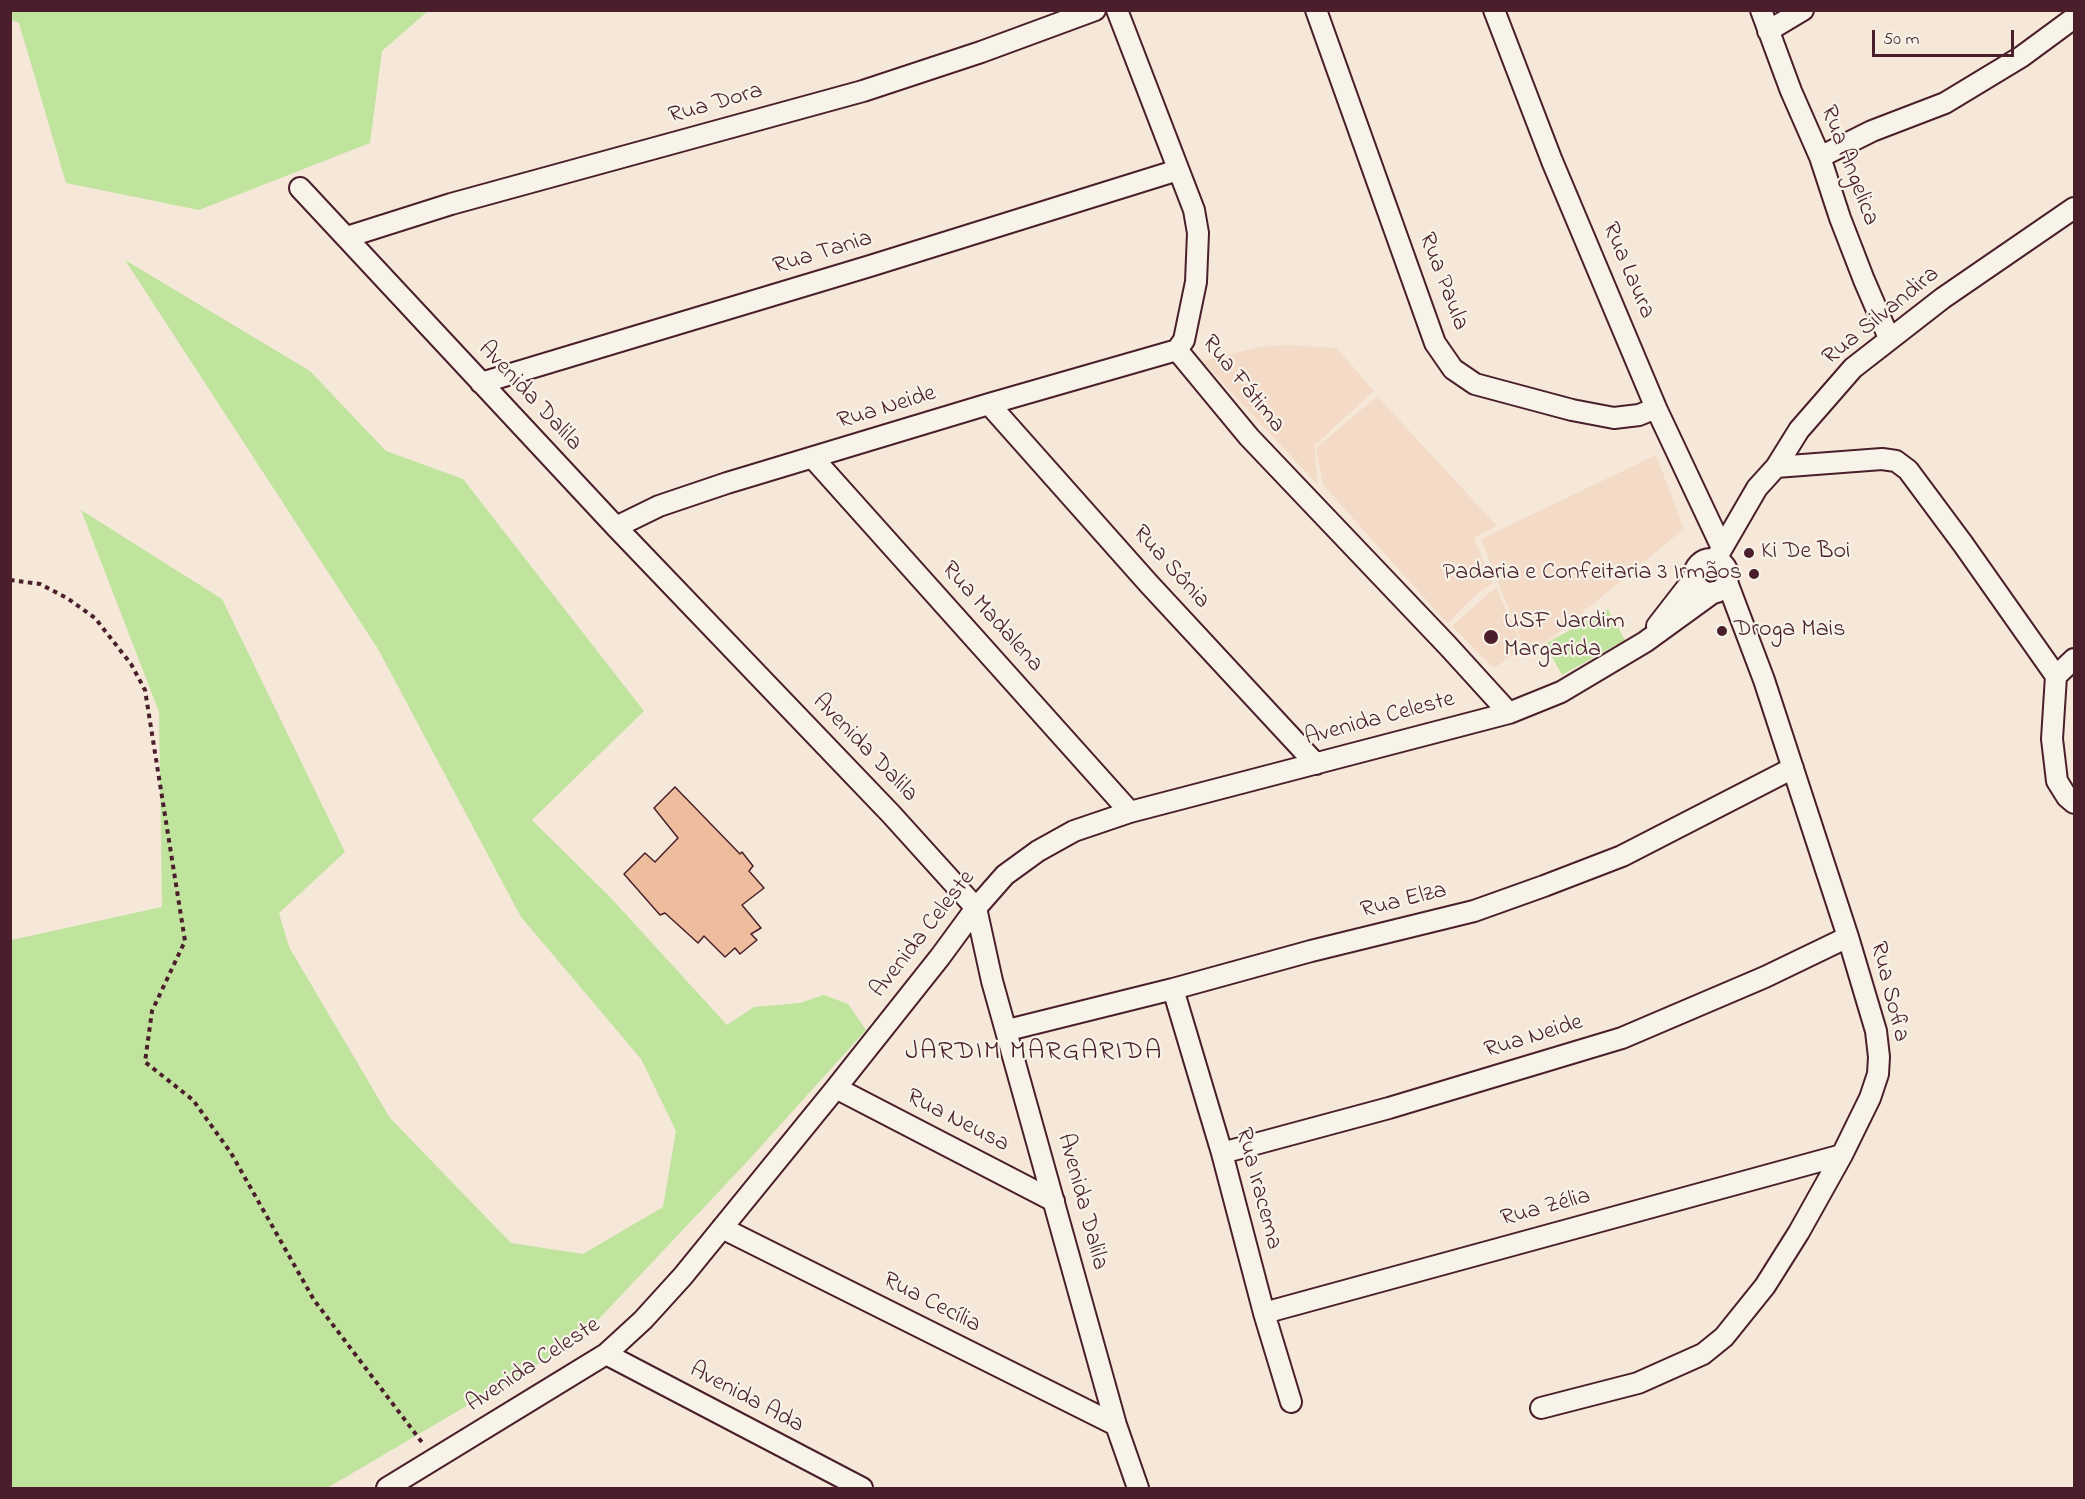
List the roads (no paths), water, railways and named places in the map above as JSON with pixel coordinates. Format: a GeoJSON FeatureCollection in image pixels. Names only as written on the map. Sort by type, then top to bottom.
{"type":"FeatureCollection","features":[{"type":"Feature","properties":{"kind":"street","name":"Rua Dora"},"geometry":{"type":"LineString","coordinates":[[347,237],[452,204],[863,91],[981,52],[1095,10]]}},
{"type":"Feature","properties":{"kind":"street","name":"Rua Fátima"},"geometry":{"type":"LineString","coordinates":[[1117,10],[1194,210],[1198,233],[1196,282],[1184,340],[1177,350],[1249,437],[1509,713]]}},
{"type":"Feature","properties":{"kind":"street","name":"Rua Paula"},"geometry":{"type":"LineString","coordinates":[[1316,10],[1436,343],[1453,369],[1475,384],[1572,410],[1614,418],[1639,415],[1656,408]]}},
{"type":"Feature","properties":{"kind":"street","name":"Rua Laura"},"geometry":{"type":"LineString","coordinates":[[1494,10],[1552,161],[1719,554]]}},
{"type":"Feature","properties":{"kind":"street","name":"Rua Angelica"},"geometry":{"type":"LineString","coordinates":[[1761,10],[1791,91],[1820,158],[1840,218],[1889,338]]}},
{"type":"Feature","properties":{"kind":"street"},"geometry":{"type":"LineString","coordinates":[[1768,31],[1803,10]]}},
{"type":"Feature","properties":{"kind":"street"},"geometry":{"type":"LineString","coordinates":[[1820,158],[1872,132],[1945,103],[2021,57],[2074,18]]}},
{"type":"Feature","properties":{"kind":"street","name":"Rua Tania"},"geometry":{"type":"LineString","coordinates":[[481,383],[1178,170]]}},
{"type":"Feature","properties":{"kind":"street","name":"Avenida Dalila"},"geometry":{"type":"LineString","coordinates":[[300,188],[616,527],[891,814],[976,908],[992,981],[1008,1030],[1116,1425],[1138,1488]]}},
{"type":"Feature","properties":{"kind":"street","name":"Rua Silvandira"},"geometry":{"type":"LineString","coordinates":[[1719,554],[1757,488],[1776,467],[1799,430],[1853,368],[1889,338],[1952,292],[2074,208]]}},
{"type":"Feature","properties":{"kind":"street","name":"Rua Neide"},"geometry":{"type":"LineString","coordinates":[[616,527],[659,506],[685,497],[988,404],[1177,350]]}},
{"type":"Feature","properties":{"kind":"street","name":"Rua Sônia"},"geometry":{"type":"LineString","coordinates":[[988,404],[1149,584],[1316,764]]}},
{"type":"Feature","properties":{"kind":"street","name":"Rua Madalena"},"geometry":{"type":"LineString","coordinates":[[813,458],[1130,812]]}},
{"type":"Feature","properties":{"kind":"street"},"geometry":{"type":"LineString","coordinates":[[1776,467],[1882,459],[1896,461],[1908,470],[1964,544],[2056,676],[2052,739],[2053,762],[2056,782],[2074,803]]}},
{"type":"Feature","properties":{"kind":"street"},"geometry":{"type":"LineString","coordinates":[[1719,554],[1721,562],[1728,571],[1720,587],[1703,590],[1696,582],[1697,567],[1700,562],[1719,554]]}},
{"type":"Feature","properties":{"kind":"street","name":"Avenida Celeste"},"geometry":{"type":"LineString","coordinates":[[1645,642],[1695,577]]}},
{"type":"Feature","properties":{"kind":"street","name":"Avenida Celeste"},"geometry":{"type":"LineString","coordinates":[[387,1488],[606,1354],[642,1320],[683,1276],[836,1088],[976,908],[1005,875],[1038,850],[1074,831],[1130,812],[1509,713],[1561,692],[1645,642],[1720,587]]}},
{"type":"Feature","properties":{"kind":"street","name":"Rua Sofia"},"geometry":{"type":"LineString","coordinates":[[1541,1408],[1638,1383],[1703,1354],[1724,1336],[1765,1286],[1800,1232],[1842,1155],[1870,1098],[1878,1074],[1876,1031],[1848,937],[1764,680],[1720,587]]}},
{"type":"Feature","properties":{"kind":"street"},"geometry":{"type":"LineString","coordinates":[[2056,676],[2074,659]]}},
{"type":"Feature","properties":{"kind":"street","name":"Rua Elza"},"geometry":{"type":"LineString","coordinates":[[1008,1030],[1474,911],[1622,856],[1793,768]]}},
{"type":"Feature","properties":{"kind":"street","name":"Rua Neide"},"geometry":{"type":"LineString","coordinates":[[1222,1153],[1389,1108],[1622,1038],[1765,977],[1848,937]]}},
{"type":"Feature","properties":{"kind":"street","name":"Rua Iracema"},"geometry":{"type":"LineString","coordinates":[[1173,989],[1222,1153],[1264,1313],[1291,1402]]}},
{"type":"Feature","properties":{"kind":"street","name":"Rua Neusa"},"geometry":{"type":"LineString","coordinates":[[836,1088],[1054,1202]]}},
{"type":"Feature","properties":{"kind":"street","name":"Rua Zélia"},"geometry":{"type":"LineString","coordinates":[[1264,1313],[1842,1155]]}},
{"type":"Feature","properties":{"kind":"street","name":"Rua Cecília"},"geometry":{"type":"LineString","coordinates":[[722,1228],[1116,1425]]}},
{"type":"Feature","properties":{"kind":"street","name":"Avenida Ada"},"geometry":{"type":"LineString","coordinates":[[606,1354],[862,1488]]}},
{"type":"Feature","properties":{"kind":"place","name":"Ki De Boi"},"geometry":{"type":"Point","coordinates":[1749,553]}},
{"type":"Feature","properties":{"kind":"place","name":"Padaria e Confeitaria 3 Irmãos"},"geometry":{"type":"Point","coordinates":[1754,574]}},
{"type":"Feature","properties":{"kind":"place","name":"Droga Mais"},"geometry":{"type":"Point","coordinates":[1722,631]}},
{"type":"Feature","properties":{"kind":"place","name":"USF Jardim Margarida"},"geometry":{"type":"Point","coordinates":[1491,637]}},
{"type":"Feature","properties":{"kind":"district","name":"JARDIM MARGARIDA"},"geometry":{"type":"Point","coordinates":[1034,1054]}}]}
